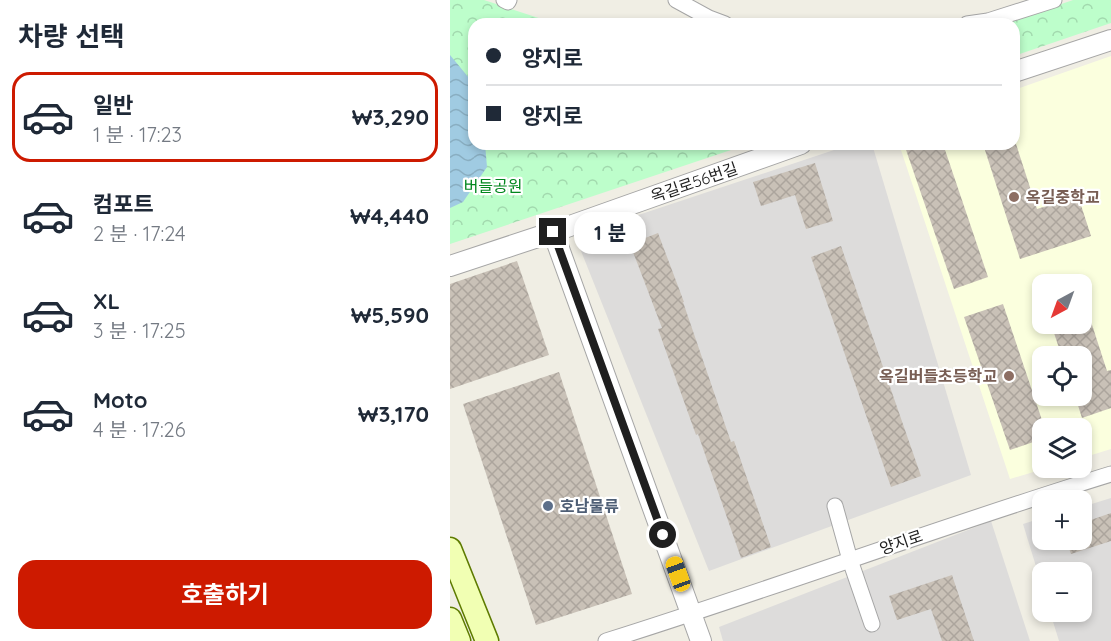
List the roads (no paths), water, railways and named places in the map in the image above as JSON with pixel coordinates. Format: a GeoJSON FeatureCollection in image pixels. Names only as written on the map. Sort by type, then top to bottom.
{"type":"FeatureCollection","features":[{"type":"Feature","properties":{"kind":"main road"},"geometry":{"type":"LineString","coordinates":[[450,549],[487,641]]}},
{"type":"Feature","properties":{"kind":"main road"},"geometry":{"type":"LineString","coordinates":[[450,619],[459,641]]}},
{"type":"Feature","properties":{"kind":"street"},"geometry":{"type":"LineString","coordinates":[[504,0],[508,2],[509,0]]}},
{"type":"Feature","properties":{"kind":"street"},"geometry":{"type":"LineString","coordinates":[[676,0],[709,18]]}},
{"type":"Feature","properties":{"kind":"street"},"geometry":{"type":"LineString","coordinates":[[997,18],[1054,0]]}},
{"type":"Feature","properties":{"kind":"street"},"geometry":{"type":"LineString","coordinates":[[1020,70],[1111,40]]}},
{"type":"Feature","properties":{"kind":"street","name":"옥길로56번길"},"geometry":{"type":"LineString","coordinates":[[450,266],[784,150]]}},
{"type":"Feature","properties":{"kind":"street"},"geometry":{"type":"LineString","coordinates":[[553,232],[700,641]]}},
{"type":"Feature","properties":{"kind":"street","name":"양지로"},"geometry":{"type":"LineString","coordinates":[[606,641],[692,614],[997,509],[1111,474]]}},
{"type":"Feature","properties":{"kind":"street"},"geometry":{"type":"LineString","coordinates":[[835,506],[850,560],[872,624]]}},
{"type":"Feature","properties":{"kind":"water"},"geometry":{"type":"Polygon","coordinates":[[[450,55],[468,77],[468,150],[486,150],[487,167],[463,202],[450,208],[450,55]]]}},
{"type":"Feature","properties":{"kind":"place","name":"옥길중학교"},"geometry":{"type":"Point","coordinates":[1014,197]}},
{"type":"Feature","properties":{"kind":"place","name":"옥길버들초등학교"},"geometry":{"type":"Point","coordinates":[1009,376]}},
{"type":"Feature","properties":{"kind":"place","name":"호남물류"},"geometry":{"type":"Point","coordinates":[548,506]}},
{"type":"Feature","properties":{"kind":"park label","name":"버들공원"},"geometry":{"type":"Point","coordinates":[493,186]}}]}
